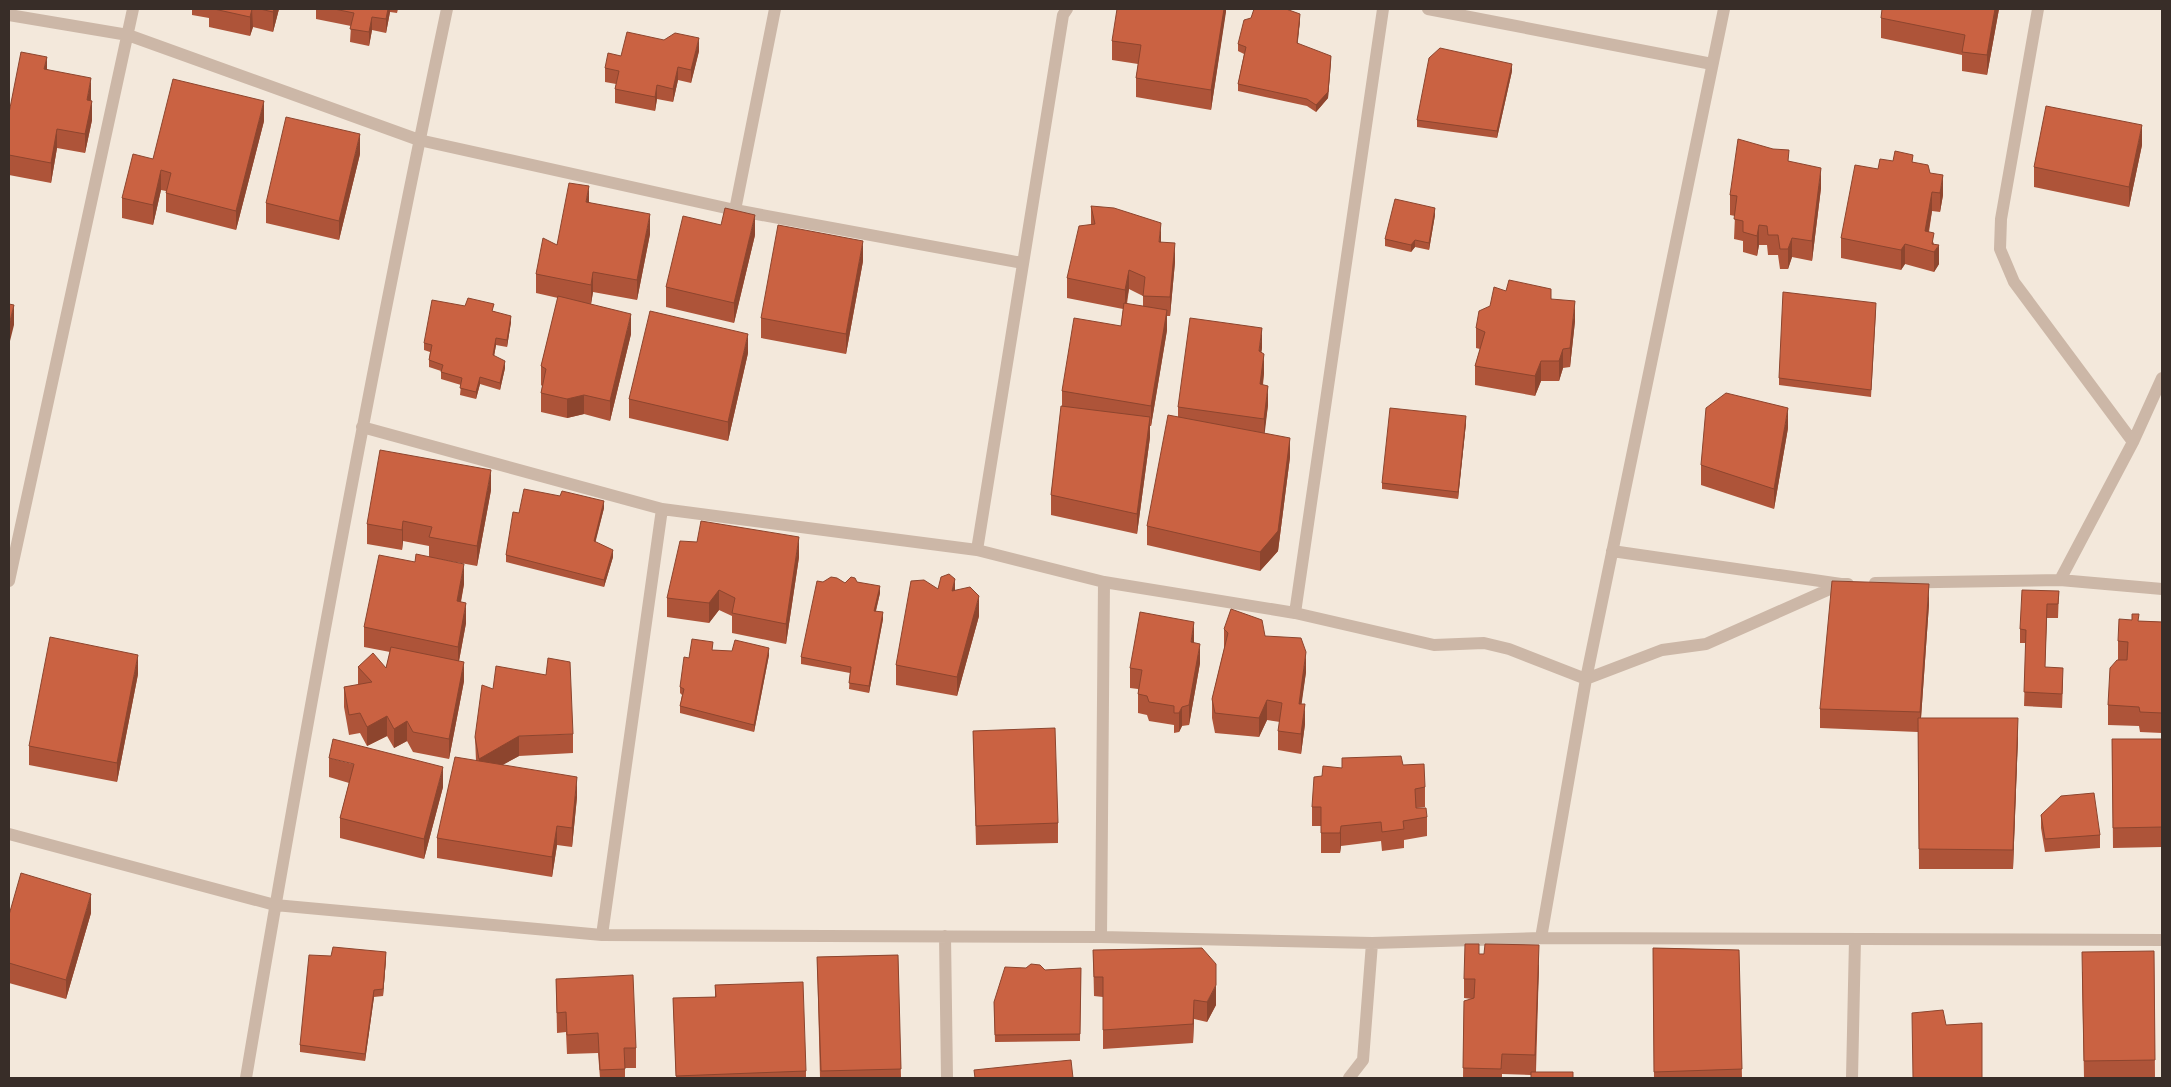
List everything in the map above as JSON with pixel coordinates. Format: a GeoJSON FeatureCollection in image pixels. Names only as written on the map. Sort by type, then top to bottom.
{"type":"FeatureCollection","features":[{"type":"Feature","properties":{"kind":"street"},"geometry":{"type":"LineString","coordinates":[[9,581],[133,9]]}},
{"type":"Feature","properties":{"kind":"street"},"geometry":{"type":"LineString","coordinates":[[246,1078],[275,905],[362,427],[447,9]]}},
{"type":"Feature","properties":{"kind":"street"},"geometry":{"type":"LineString","coordinates":[[735,210],[775,9]]}},
{"type":"Feature","properties":{"kind":"street"},"geometry":{"type":"LineString","coordinates":[[977,550],[1063,15],[1067,9]]}},
{"type":"Feature","properties":{"kind":"street"},"geometry":{"type":"LineString","coordinates":[[1295,613],[1383,9]]}},
{"type":"Feature","properties":{"kind":"street"},"geometry":{"type":"LineString","coordinates":[[1428,9],[1712,64]]}},
{"type":"Feature","properties":{"kind":"street"},"geometry":{"type":"LineString","coordinates":[[1541,938],[1586,679],[1724,9]]}},
{"type":"Feature","properties":{"kind":"street"},"geometry":{"type":"LineString","coordinates":[[2038,9],[2000,220],[2000,249],[2014,282],[2133,442]]}},
{"type":"Feature","properties":{"kind":"street"},"geometry":{"type":"LineString","coordinates":[[9,15],[128,35],[419,140],[735,210],[1022,263]]}},
{"type":"Feature","properties":{"kind":"street"},"geometry":{"type":"LineString","coordinates":[[2060,580],[2133,442],[2162,378]]}},
{"type":"Feature","properties":{"kind":"street"},"geometry":{"type":"LineString","coordinates":[[362,427],[662,509],[977,550],[1104,582],[1295,613],[1434,645],[1484,643],[1509,649],[1586,679],[1662,650],[1706,644],[1841,584]]}},
{"type":"Feature","properties":{"kind":"street"},"geometry":{"type":"LineString","coordinates":[[602,935],[662,509]]}},
{"type":"Feature","properties":{"kind":"street"},"geometry":{"type":"LineString","coordinates":[[1612,551],[1841,584],[2060,580],[2162,589]]}},
{"type":"Feature","properties":{"kind":"street"},"geometry":{"type":"LineString","coordinates":[[1102,937],[1104,582]]}},
{"type":"Feature","properties":{"kind":"street"},"geometry":{"type":"LineString","coordinates":[[9,834],[275,905],[602,935],[1102,937],[1372,943],[1541,938],[2162,940]]}},
{"type":"Feature","properties":{"kind":"street"},"geometry":{"type":"LineString","coordinates":[[945,936],[946,1078]]}},
{"type":"Feature","properties":{"kind":"street"},"geometry":{"type":"LineString","coordinates":[[1852,1078],[1855,939]]}},
{"type":"Feature","properties":{"kind":"street"},"geometry":{"type":"LineString","coordinates":[[1349,1078],[1363,1060],[1372,943]]}},
{"type":"Feature","properties":{"kind":"building"},"geometry":{"type":"Polygon","coordinates":[[[214,9],[252,9],[250,17],[214,9]]]}},
{"type":"Feature","properties":{"kind":"building"},"geometry":{"type":"Polygon","coordinates":[[[260,9],[274,9],[273,12],[260,9]]]}},
{"type":"Feature","properties":{"kind":"building"},"geometry":{"type":"Polygon","coordinates":[[[334,9],[388,9],[386,19],[372,17],[369,32],[350,29],[354,13],[334,9]]]}},
{"type":"Feature","properties":{"kind":"building"},"geometry":{"type":"Polygon","coordinates":[[[1117,9],[1224,9],[1211,90],[1136,78],[1141,45],[1112,41],[1117,9]]]}},
{"type":"Feature","properties":{"kind":"building"},"geometry":{"type":"Polygon","coordinates":[[[1254,9],[1286,9],[1300,14],[1297,43],[1331,56],[1328,92],[1316,105],[1307,99],[1238,84],[1246,47],[1238,44],[1244,20],[1251,18],[1254,9]]]}},
{"type":"Feature","properties":{"kind":"building"},"geometry":{"type":"Polygon","coordinates":[[[1882,9],[1995,9],[1987,55],[1962,52],[1965,35],[1881,18],[1882,9]]]}},
{"type":"Feature","properties":{"kind":"building"},"geometry":{"type":"Polygon","coordinates":[[[627,32],[664,40],[675,33],[699,38],[691,70],[678,67],[673,89],[657,85],[655,97],[615,89],[619,71],[605,68],[608,53],[621,56],[627,32]]]}},
{"type":"Feature","properties":{"kind":"building"},"geometry":{"type":"Polygon","coordinates":[[[1440,48],[1512,64],[1497,131],[1417,120],[1429,58],[1440,48]]]}},
{"type":"Feature","properties":{"kind":"building"},"geometry":{"type":"Polygon","coordinates":[[[21,52],[47,57],[44,69],[91,78],[87,100],[92,101],[85,134],[57,129],[51,163],[9,155],[9,113],[21,52]]]}},
{"type":"Feature","properties":{"kind":"building"},"geometry":{"type":"Polygon","coordinates":[[[173,79],[264,101],[236,211],[166,193],[171,173],[161,170],[153,205],[122,198],[133,154],[153,159],[173,79]]]}},
{"type":"Feature","properties":{"kind":"building"},"geometry":{"type":"Polygon","coordinates":[[[2046,106],[2142,125],[2129,187],[2034,167],[2046,106]]]}},
{"type":"Feature","properties":{"kind":"building"},"geometry":{"type":"Polygon","coordinates":[[[286,117],[360,134],[339,221],[266,203],[286,117]]]}},
{"type":"Feature","properties":{"kind":"building"},"geometry":{"type":"Polygon","coordinates":[[[1738,139],[1773,149],[1789,150],[1788,161],[1821,168],[1812,241],[1792,238],[1788,249],[1780,249],[1778,235],[1768,235],[1767,226],[1759,225],[1757,236],[1743,232],[1743,221],[1734,219],[1737,196],[1730,195],[1738,139]]]}},
{"type":"Feature","properties":{"kind":"building"},"geometry":{"type":"Polygon","coordinates":[[[1895,151],[1913,155],[1912,162],[1928,165],[1930,173],[1943,175],[1940,193],[1932,192],[1925,231],[1934,233],[1932,244],[1939,245],[1934,252],[1905,244],[1901,250],[1841,238],[1855,165],[1878,169],[1880,159],[1893,161],[1895,151]]]}},
{"type":"Feature","properties":{"kind":"building"},"geometry":{"type":"Polygon","coordinates":[[[569,183],[589,186],[586,202],[650,214],[637,280],[593,272],[591,285],[536,274],[543,238],[557,245],[569,183]]]}},
{"type":"Feature","properties":{"kind":"building"},"geometry":{"type":"Polygon","coordinates":[[[1395,199],[1435,208],[1429,243],[1415,240],[1411,245],[1385,239],[1395,199]]]}},
{"type":"Feature","properties":{"kind":"building"},"geometry":{"type":"Polygon","coordinates":[[[1091,206],[1114,208],[1161,223],[1159,242],[1175,243],[1170,297],[1143,296],[1145,277],[1129,270],[1125,290],[1067,278],[1079,226],[1095,224],[1091,206]]]}},
{"type":"Feature","properties":{"kind":"building"},"geometry":{"type":"Polygon","coordinates":[[[725,208],[755,215],[734,303],[666,287],[683,216],[721,225],[725,208]]]}},
{"type":"Feature","properties":{"kind":"building"},"geometry":{"type":"Polygon","coordinates":[[[778,225],[863,241],[846,334],[761,318],[778,225]]]}},
{"type":"Feature","properties":{"kind":"building"},"geometry":{"type":"Polygon","coordinates":[[[1509,280],[1551,289],[1551,299],[1575,301],[1570,348],[1563,349],[1559,361],[1541,361],[1535,376],[1475,366],[1485,332],[1476,328],[1479,311],[1490,306],[1494,287],[1506,291],[1509,280]]]}},
{"type":"Feature","properties":{"kind":"building"},"geometry":{"type":"Polygon","coordinates":[[[1783,292],[1876,303],[1871,390],[1779,378],[1783,292]]]}},
{"type":"Feature","properties":{"kind":"building"},"geometry":{"type":"Polygon","coordinates":[[[558,296],[631,314],[610,401],[584,395],[567,399],[541,393],[546,369],[541,366],[558,296]]]}},
{"type":"Feature","properties":{"kind":"building"},"geometry":{"type":"Polygon","coordinates":[[[468,298],[494,304],[492,311],[511,316],[507,340],[496,338],[493,355],[505,361],[500,383],[480,377],[476,392],[460,388],[462,378],[441,372],[443,365],[429,360],[432,345],[424,343],[432,300],[465,306],[468,298]]]}},
{"type":"Feature","properties":{"kind":"building"},"geometry":{"type":"Polygon","coordinates":[[[1124,303],[1167,310],[1151,406],[1062,391],[1074,318],[1121,326],[1124,303]]]}},
{"type":"Feature","properties":{"kind":"building"},"geometry":{"type":"Polygon","coordinates":[[[9,304],[14,305],[9,325],[9,304]]]}},
{"type":"Feature","properties":{"kind":"building"},"geometry":{"type":"Polygon","coordinates":[[[650,311],[748,334],[728,422],[629,399],[650,311]]]}},
{"type":"Feature","properties":{"kind":"building"},"geometry":{"type":"Polygon","coordinates":[[[1190,318],[1262,328],[1259,351],[1264,354],[1260,384],[1268,386],[1264,419],[1178,407],[1190,318]]]}},
{"type":"Feature","properties":{"kind":"building"},"geometry":{"type":"Polygon","coordinates":[[[1726,393],[1788,408],[1774,489],[1701,465],[1706,408],[1726,393]]]}},
{"type":"Feature","properties":{"kind":"building"},"geometry":{"type":"Polygon","coordinates":[[[1061,406],[1150,417],[1137,514],[1051,495],[1061,406]]]}},
{"type":"Feature","properties":{"kind":"building"},"geometry":{"type":"Polygon","coordinates":[[[1390,408],[1466,416],[1458,492],[1382,483],[1390,408]]]}},
{"type":"Feature","properties":{"kind":"building"},"geometry":{"type":"Polygon","coordinates":[[[1168,415],[1290,438],[1278,531],[1260,552],[1147,526],[1168,415]]]}},
{"type":"Feature","properties":{"kind":"building"},"geometry":{"type":"Polygon","coordinates":[[[380,450],[491,470],[477,546],[429,537],[432,527],[403,521],[402,530],[367,524],[380,450]]]}},
{"type":"Feature","properties":{"kind":"building"},"geometry":{"type":"Polygon","coordinates":[[[524,489],[560,496],[562,491],[604,501],[594,541],[613,550],[604,580],[506,555],[513,512],[519,513],[524,489]]]}},
{"type":"Feature","properties":{"kind":"building"},"geometry":{"type":"Polygon","coordinates":[[[701,521],[799,537],[786,624],[732,613],[735,598],[719,590],[709,603],[667,598],[680,541],[697,542],[701,521]]]}},
{"type":"Feature","properties":{"kind":"building"},"geometry":{"type":"Polygon","coordinates":[[[416,554],[464,564],[457,601],[466,603],[458,647],[364,627],[379,555],[415,562],[416,554]]]}},
{"type":"Feature","properties":{"kind":"building"},"geometry":{"type":"Polygon","coordinates":[[[949,574],[955,579],[952,591],[970,587],[979,596],[957,677],[896,665],[911,581],[924,580],[938,589],[941,577],[949,574]]]}},
{"type":"Feature","properties":{"kind":"building"},"geometry":{"type":"Polygon","coordinates":[[[831,577],[845,583],[851,577],[855,578],[857,582],[880,586],[874,611],[883,612],[869,686],[849,683],[851,667],[801,657],[817,581],[823,582],[831,577]]]}},
{"type":"Feature","properties":{"kind":"building"},"geometry":{"type":"Polygon","coordinates":[[[1832,581],[1929,584],[1920,712],[1820,709],[1832,581]]]}},
{"type":"Feature","properties":{"kind":"building"},"geometry":{"type":"Polygon","coordinates":[[[2022,590],[2059,591],[2058,604],[2047,604],[2045,667],[2063,668],[2062,694],[2024,692],[2026,630],[2020,629],[2022,590]]]}},
{"type":"Feature","properties":{"kind":"building"},"geometry":{"type":"Polygon","coordinates":[[[1231,609],[1262,620],[1265,636],[1301,638],[1306,652],[1299,704],[1305,704],[1301,734],[1278,731],[1282,703],[1267,700],[1259,718],[1215,713],[1212,699],[1228,633],[1224,629],[1231,609]]]}},
{"type":"Feature","properties":{"kind":"building"},"geometry":{"type":"Polygon","coordinates":[[[1140,612],[1194,622],[1191,642],[1200,644],[1189,705],[1182,707],[1179,713],[1174,713],[1174,706],[1149,702],[1147,696],[1138,694],[1142,670],[1130,668],[1140,612]]]}},
{"type":"Feature","properties":{"kind":"building"},"geometry":{"type":"Polygon","coordinates":[[[2132,614],[2139,614],[2138,621],[2162,622],[2162,713],[2140,712],[2139,707],[2108,705],[2110,668],[2117,660],[2127,660],[2128,642],[2118,641],[2119,619],[2132,620],[2132,614]]]}},
{"type":"Feature","properties":{"kind":"building"},"geometry":{"type":"Polygon","coordinates":[[[50,637],[138,655],[117,763],[29,746],[50,637]]]}},
{"type":"Feature","properties":{"kind":"building"},"geometry":{"type":"Polygon","coordinates":[[[692,639],[713,642],[712,650],[732,651],[735,640],[769,648],[754,725],[680,706],[684,689],[680,687],[684,657],[689,658],[692,639]]]}},
{"type":"Feature","properties":{"kind":"building"},"geometry":{"type":"Polygon","coordinates":[[[391,647],[464,662],[449,739],[413,732],[407,721],[394,729],[387,716],[367,727],[360,713],[349,715],[344,687],[372,682],[358,667],[373,653],[386,668],[391,647]]]}},
{"type":"Feature","properties":{"kind":"building"},"geometry":{"type":"Polygon","coordinates":[[[548,658],[570,662],[573,734],[519,736],[479,759],[475,737],[482,685],[493,689],[496,666],[546,675],[548,658]]]}},
{"type":"Feature","properties":{"kind":"building"},"geometry":{"type":"Polygon","coordinates":[[[1918,718],[2018,718],[2013,850],[1919,849],[1918,718]]]}},
{"type":"Feature","properties":{"kind":"building"},"geometry":{"type":"Polygon","coordinates":[[[1055,728],[1058,823],[976,826],[973,731],[1055,728]]]}},
{"type":"Feature","properties":{"kind":"building"},"geometry":{"type":"Polygon","coordinates":[[[333,739],[443,767],[424,839],[340,818],[354,764],[329,758],[333,739]]]}},
{"type":"Feature","properties":{"kind":"building"},"geometry":{"type":"Polygon","coordinates":[[[2112,739],[2162,739],[2162,827],[2113,828],[2112,739]]]}},
{"type":"Feature","properties":{"kind":"building"},"geometry":{"type":"Polygon","coordinates":[[[1401,756],[1403,765],[1424,764],[1425,787],[1415,789],[1416,808],[1426,808],[1427,817],[1403,821],[1404,829],[1382,832],[1381,822],[1341,826],[1340,833],[1321,833],[1321,807],[1312,807],[1314,777],[1322,776],[1323,766],[1342,768],[1342,758],[1401,756]]]}},
{"type":"Feature","properties":{"kind":"building"},"geometry":{"type":"Polygon","coordinates":[[[455,757],[577,777],[572,828],[557,826],[552,857],[437,838],[455,757]]]}},
{"type":"Feature","properties":{"kind":"building"},"geometry":{"type":"Polygon","coordinates":[[[2094,793],[2100,835],[2045,839],[2041,815],[2061,796],[2094,793]]]}},
{"type":"Feature","properties":{"kind":"building"},"geometry":{"type":"Polygon","coordinates":[[[21,873],[91,894],[66,980],[9,963],[9,915],[21,873]]]}},
{"type":"Feature","properties":{"kind":"building"},"geometry":{"type":"Polygon","coordinates":[[[1465,944],[1479,944],[1479,954],[1484,954],[1485,944],[1539,945],[1535,1055],[1502,1054],[1501,1069],[1463,1068],[1464,1001],[1474,998],[1475,979],[1464,979],[1465,944]]]}},
{"type":"Feature","properties":{"kind":"building"},"geometry":{"type":"Polygon","coordinates":[[[333,947],[386,952],[383,989],[374,990],[365,1054],[300,1045],[309,955],[331,956],[333,947]]]}},
{"type":"Feature","properties":{"kind":"building"},"geometry":{"type":"Polygon","coordinates":[[[1202,948],[1216,964],[1216,985],[1207,1002],[1194,1000],[1193,1024],[1103,1030],[1103,977],[1094,977],[1093,950],[1202,948]]]}},
{"type":"Feature","properties":{"kind":"building"},"geometry":{"type":"Polygon","coordinates":[[[1653,948],[1739,950],[1742,1069],[1654,1072],[1653,948]]]}},
{"type":"Feature","properties":{"kind":"building"},"geometry":{"type":"Polygon","coordinates":[[[2154,951],[2155,1060],[2084,1061],[2082,952],[2154,951]]]}},
{"type":"Feature","properties":{"kind":"building"},"geometry":{"type":"Polygon","coordinates":[[[898,955],[901,1069],[821,1071],[817,957],[898,955]]]}},
{"type":"Feature","properties":{"kind":"building"},"geometry":{"type":"Polygon","coordinates":[[[1031,964],[1040,965],[1045,970],[1081,968],[1080,1034],[995,1035],[994,1002],[1005,967],[1026,968],[1031,964]]]}},
{"type":"Feature","properties":{"kind":"building"},"geometry":{"type":"Polygon","coordinates":[[[633,975],[636,1048],[624,1048],[625,1069],[600,1070],[598,1033],[567,1035],[566,1012],[557,1013],[556,979],[633,975]]]}},
{"type":"Feature","properties":{"kind":"building"},"geometry":{"type":"Polygon","coordinates":[[[803,982],[806,1071],[676,1076],[673,998],[716,997],[715,985],[803,982]]]}},
{"type":"Feature","properties":{"kind":"building"},"geometry":{"type":"Polygon","coordinates":[[[1943,1010],[1946,1025],[1982,1023],[1982,1078],[1913,1078],[1912,1013],[1943,1010]]]}},
{"type":"Feature","properties":{"kind":"building"},"geometry":{"type":"Polygon","coordinates":[[[1071,1060],[1073,1078],[975,1078],[974,1070],[1071,1060]]]}},
{"type":"Feature","properties":{"kind":"building"},"geometry":{"type":"Polygon","coordinates":[[[1531,1072],[1573,1072],[1573,1078],[1531,1078],[1531,1072]]]}}]}
